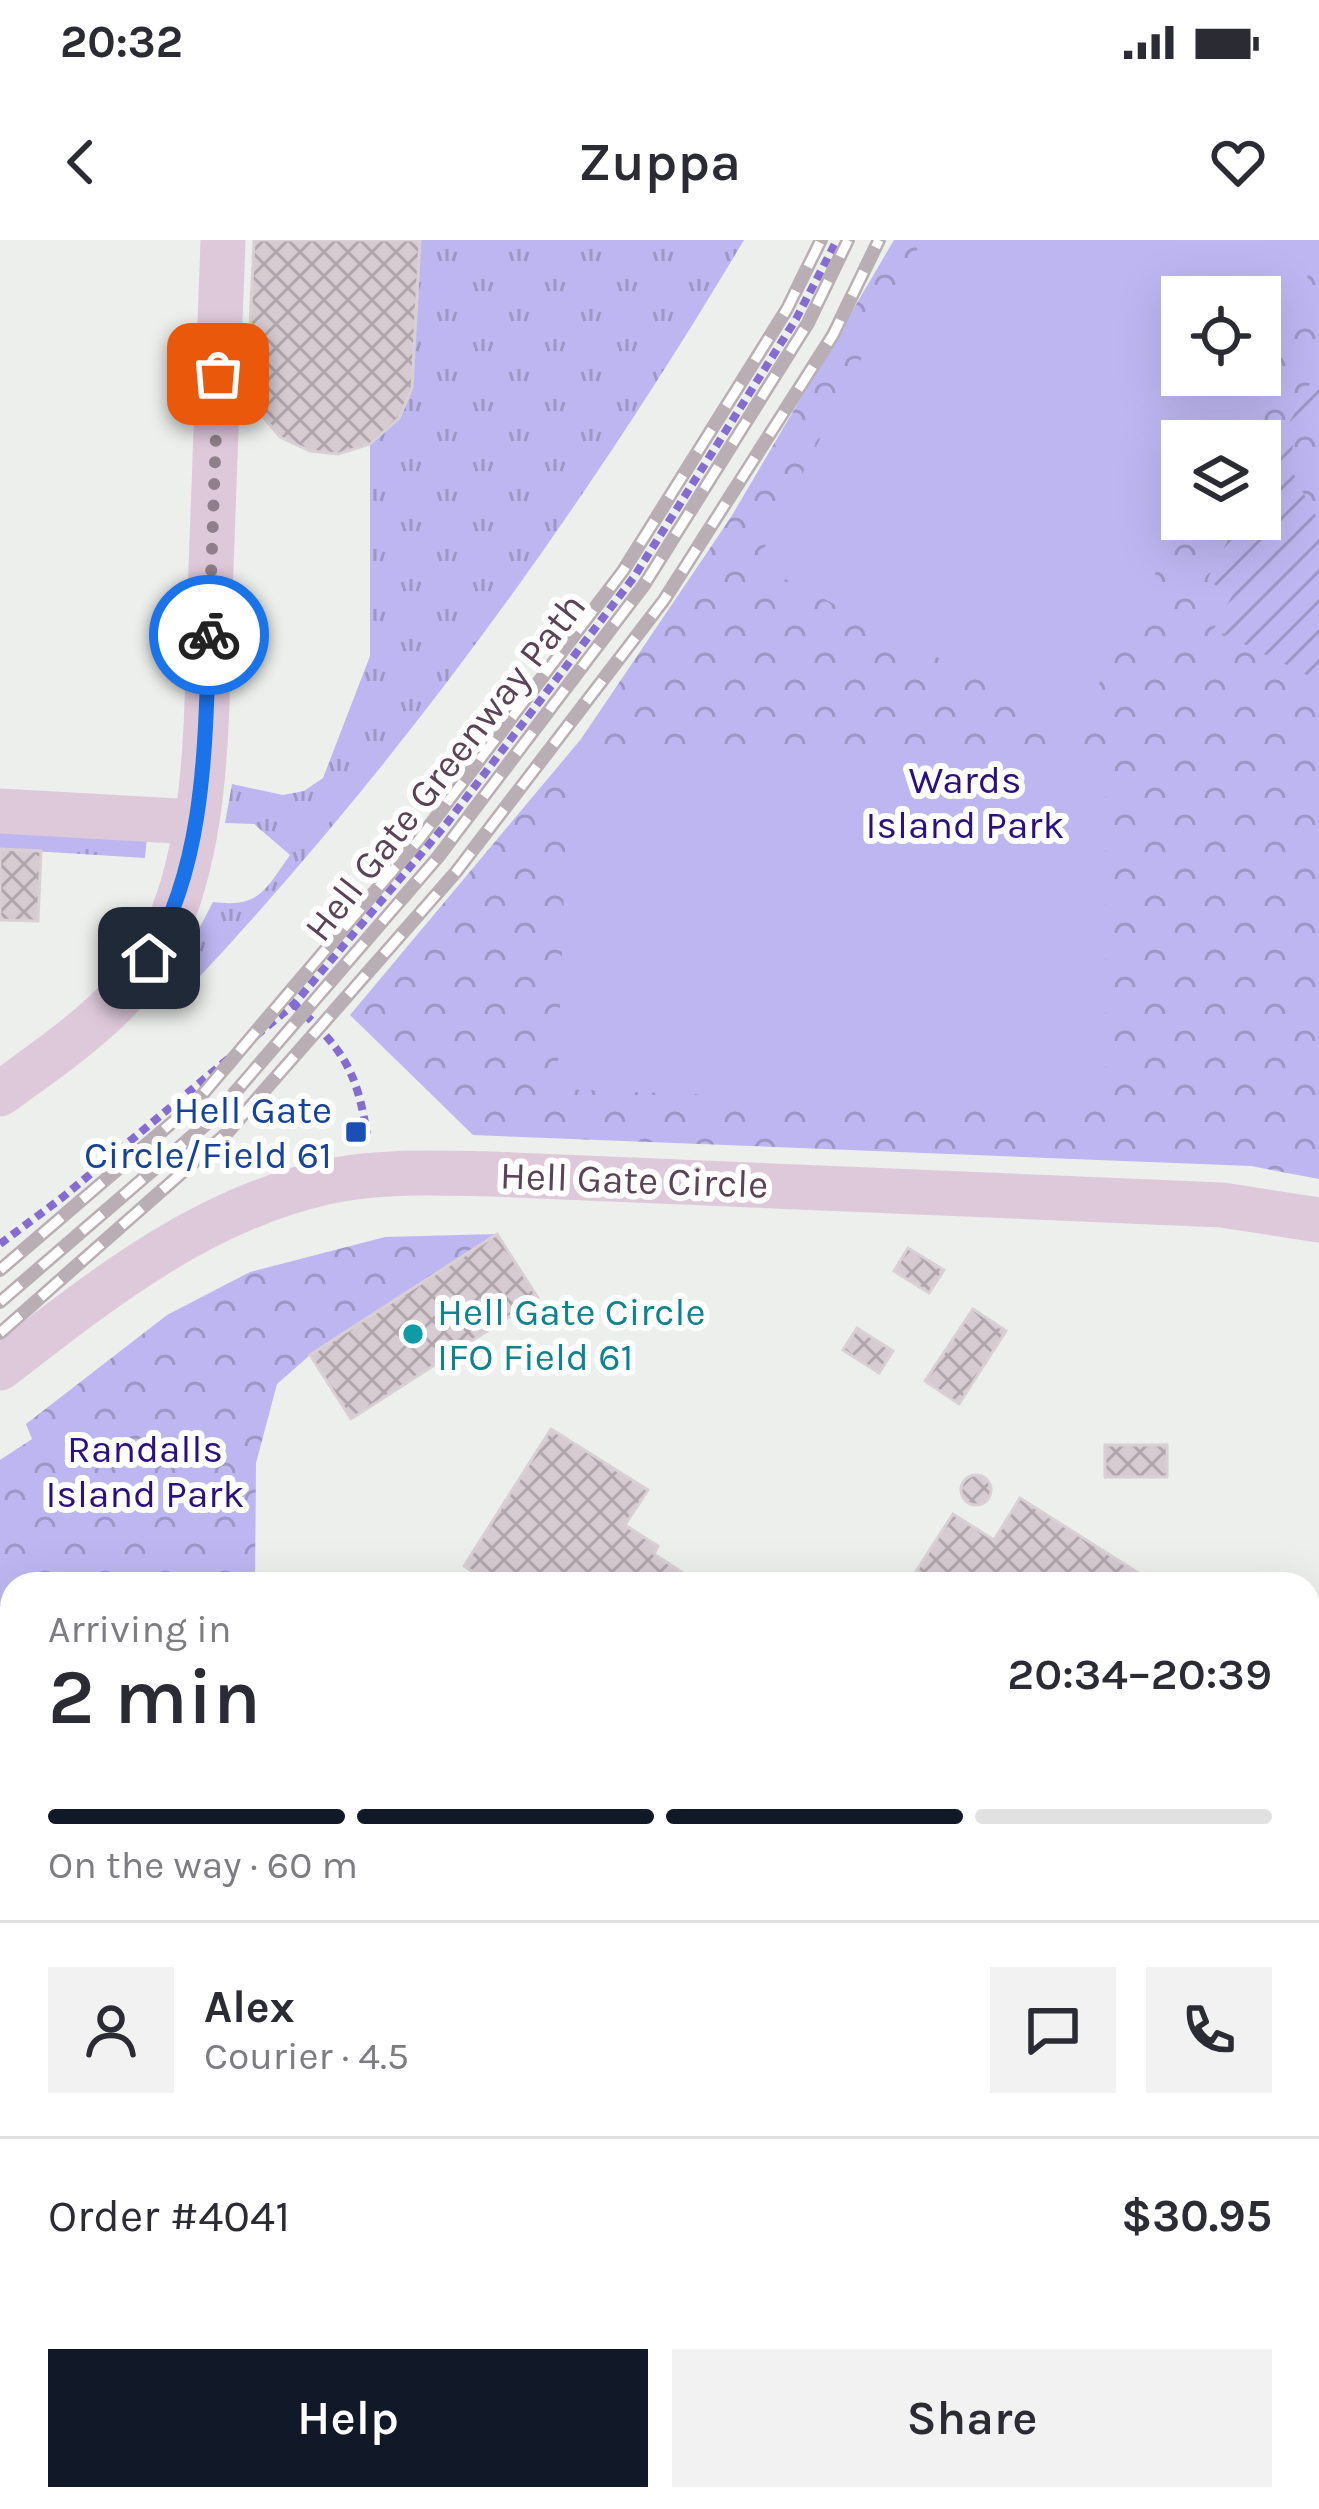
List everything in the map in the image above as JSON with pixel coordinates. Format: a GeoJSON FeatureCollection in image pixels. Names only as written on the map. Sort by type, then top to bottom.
{"type":"FeatureCollection","features":[{"type":"Feature","properties":{"kind":"street"},"geometry":{"type":"LineString","coordinates":[[0,1094],[76,1037],[131,987],[166,930],[190,852],[205,732],[223,240]]}},
{"type":"Feature","properties":{"kind":"street"},"geometry":{"type":"LineString","coordinates":[[0,811],[195,822]]}},
{"type":"Feature","properties":{"kind":"street","name":"Hell Gate Circle"},"geometry":{"type":"LineString","coordinates":[[0,1368],[132,1270],[230,1213],[331,1181],[492,1174],[1222,1205],[1319,1220]]}},
{"type":"Feature","properties":{"kind":"path","name":"Hell Gate Greenway Path"},"geometry":{"type":"LineString","coordinates":[[0,1244],[294,1004],[447,823],[634,577],[796,319],[837,240]]}},
{"type":"Feature","properties":{"kind":"path"},"geometry":{"type":"LineString","coordinates":[[294,1004],[336,1043],[352,1074],[376,1177]]}},
{"type":"Feature","properties":{"kind":"green space"},"geometry":{"type":"Polygon","coordinates":[[[420,240],[744,240],[620,438],[486,630],[342,815],[187,990],[180,965],[213,902],[241,902],[260,894],[290,855],[254,824],[225,823],[232,784],[283,795],[304,791],[323,778],[370,656],[370,444],[399,418],[412,388],[420,240]]]}},
{"type":"Feature","properties":{"kind":"green space","name":"Wards Island Park"},"geometry":{"type":"Polygon","coordinates":[[[894,240],[1319,240],[1319,1179],[1251,1166],[473,1135],[350,1015],[581,739],[731,517],[894,240]]]}},
{"type":"Feature","properties":{"kind":"green space"},"geometry":{"type":"Polygon","coordinates":[[[922,240],[1319,240],[1319,254],[1281,328],[1281,276],[1161,276],[1161,396],[1246,396],[1234,420],[1161,420],[1161,540],[1172,540],[1076,729],[756,564],[922,240]]]}},
{"type":"Feature","properties":{"kind":"green space"},"geometry":{"type":"Polygon","coordinates":[[[1319,366],[1319,410],[1300,431],[1291,458],[1319,528],[1319,681],[1214,629],[1232,596],[1207,580],[1228,540],[1281,540],[1281,439],[1319,366]]]}},
{"type":"Feature","properties":{"kind":"green space"},"geometry":{"type":"Polygon","coordinates":[[[1105,751],[1105,1110],[557,1089],[569,753],[1105,751]]]}},
{"type":"Feature","properties":{"kind":"green space"},"geometry":{"type":"Polygon","coordinates":[[[0,831],[147,837],[145,858],[0,849],[0,831]]]}},
{"type":"Feature","properties":{"kind":"green space","name":"Randalls Island Park"},"geometry":{"type":"Polygon","coordinates":[[[497,1234],[310,1355],[277,1384],[256,1463],[255,1572],[0,1572],[0,1460],[32,1439],[26,1424],[167,1315],[250,1272],[385,1237],[497,1234]]]}},
{"type":"Feature","properties":{"kind":"building"},"geometry":{"type":"Polygon","coordinates":[[[254,240],[420,240],[412,388],[399,418],[370,444],[338,454],[310,451],[280,437],[259,412],[248,369],[254,240]]]}},
{"type":"Feature","properties":{"kind":"building"},"geometry":{"type":"Polygon","coordinates":[[[0,849],[41,851],[38,921],[0,920],[0,849]]]}},
{"type":"Feature","properties":{"kind":"building","name":"Hell Gate Circle IFO Field 61"},"geometry":{"type":"Polygon","coordinates":[[[497,1234],[538,1298],[351,1419],[310,1355],[497,1234]]]}},
{"type":"Feature","properties":{"kind":"building"},"geometry":{"type":"Polygon","coordinates":[[[908,1248],[944,1270],[929,1293],[894,1271],[908,1248]]]}},
{"type":"Feature","properties":{"kind":"building"},"geometry":{"type":"Polygon","coordinates":[[[973,1309],[1006,1331],[959,1404],[925,1381],[973,1309]]]}},
{"type":"Feature","properties":{"kind":"building"},"geometry":{"type":"Polygon","coordinates":[[[857,1328],[893,1351],[879,1373],[843,1350],[857,1328]]]}},
{"type":"Feature","properties":{"kind":"building"},"geometry":{"type":"Polygon","coordinates":[[[551,1429],[648,1490],[625,1525],[658,1546],[654,1554],[682,1572],[473,1572],[464,1566],[551,1429]]]}},
{"type":"Feature","properties":{"kind":"building"},"geometry":{"type":"Polygon","coordinates":[[[1105,1445],[1167,1445],[1167,1477],[1105,1477],[1105,1445]]]}},
{"type":"Feature","properties":{"kind":"building"},"geometry":{"type":"Polygon","coordinates":[[[976,1475],[987,1479],[991,1490],[987,1501],[976,1505],[965,1501],[961,1490],[965,1479],[976,1475]]]}},
{"type":"Feature","properties":{"kind":"building"},"geometry":{"type":"Polygon","coordinates":[[[1020,1498],[1137,1572],[916,1572],[953,1514],[994,1540],[1020,1498]]]}},
{"type":"Feature","properties":{"kind":"railway"},"geometry":{"type":"LineString","coordinates":[[0,1270],[196,1102],[418,841],[623,571],[787,309],[821,240]]}},
{"type":"Feature","properties":{"kind":"railway"},"geometry":{"type":"LineString","coordinates":[[0,1302],[212,1119],[438,857],[644,585],[808,323],[848,240]]}},
{"type":"Feature","properties":{"kind":"railway"},"geometry":{"type":"LineString","coordinates":[[0,1333],[227,1133],[456,872],[664,600],[833,335],[879,240]]}},
{"type":"Feature","properties":{"kind":"way so far"},"geometry":{"type":"LineString","coordinates":[[209,635],[218,374]]}},
{"type":"Feature","properties":{"kind":"place","name":"Hell Gate Circle/Field 61"},"geometry":{"type":"Point","coordinates":[356,1132]}},
{"type":"Feature","properties":{"kind":"place","name":"Hell Gate Circle IFO Field 61"},"geometry":{"type":"Point","coordinates":[413,1334]}},
{"type":"Feature","properties":{"kind":"route"},"geometry":{"type":"LineString","coordinates":[[149,958],[166,930],[190,852],[205,732],[209,635]]}}]}
